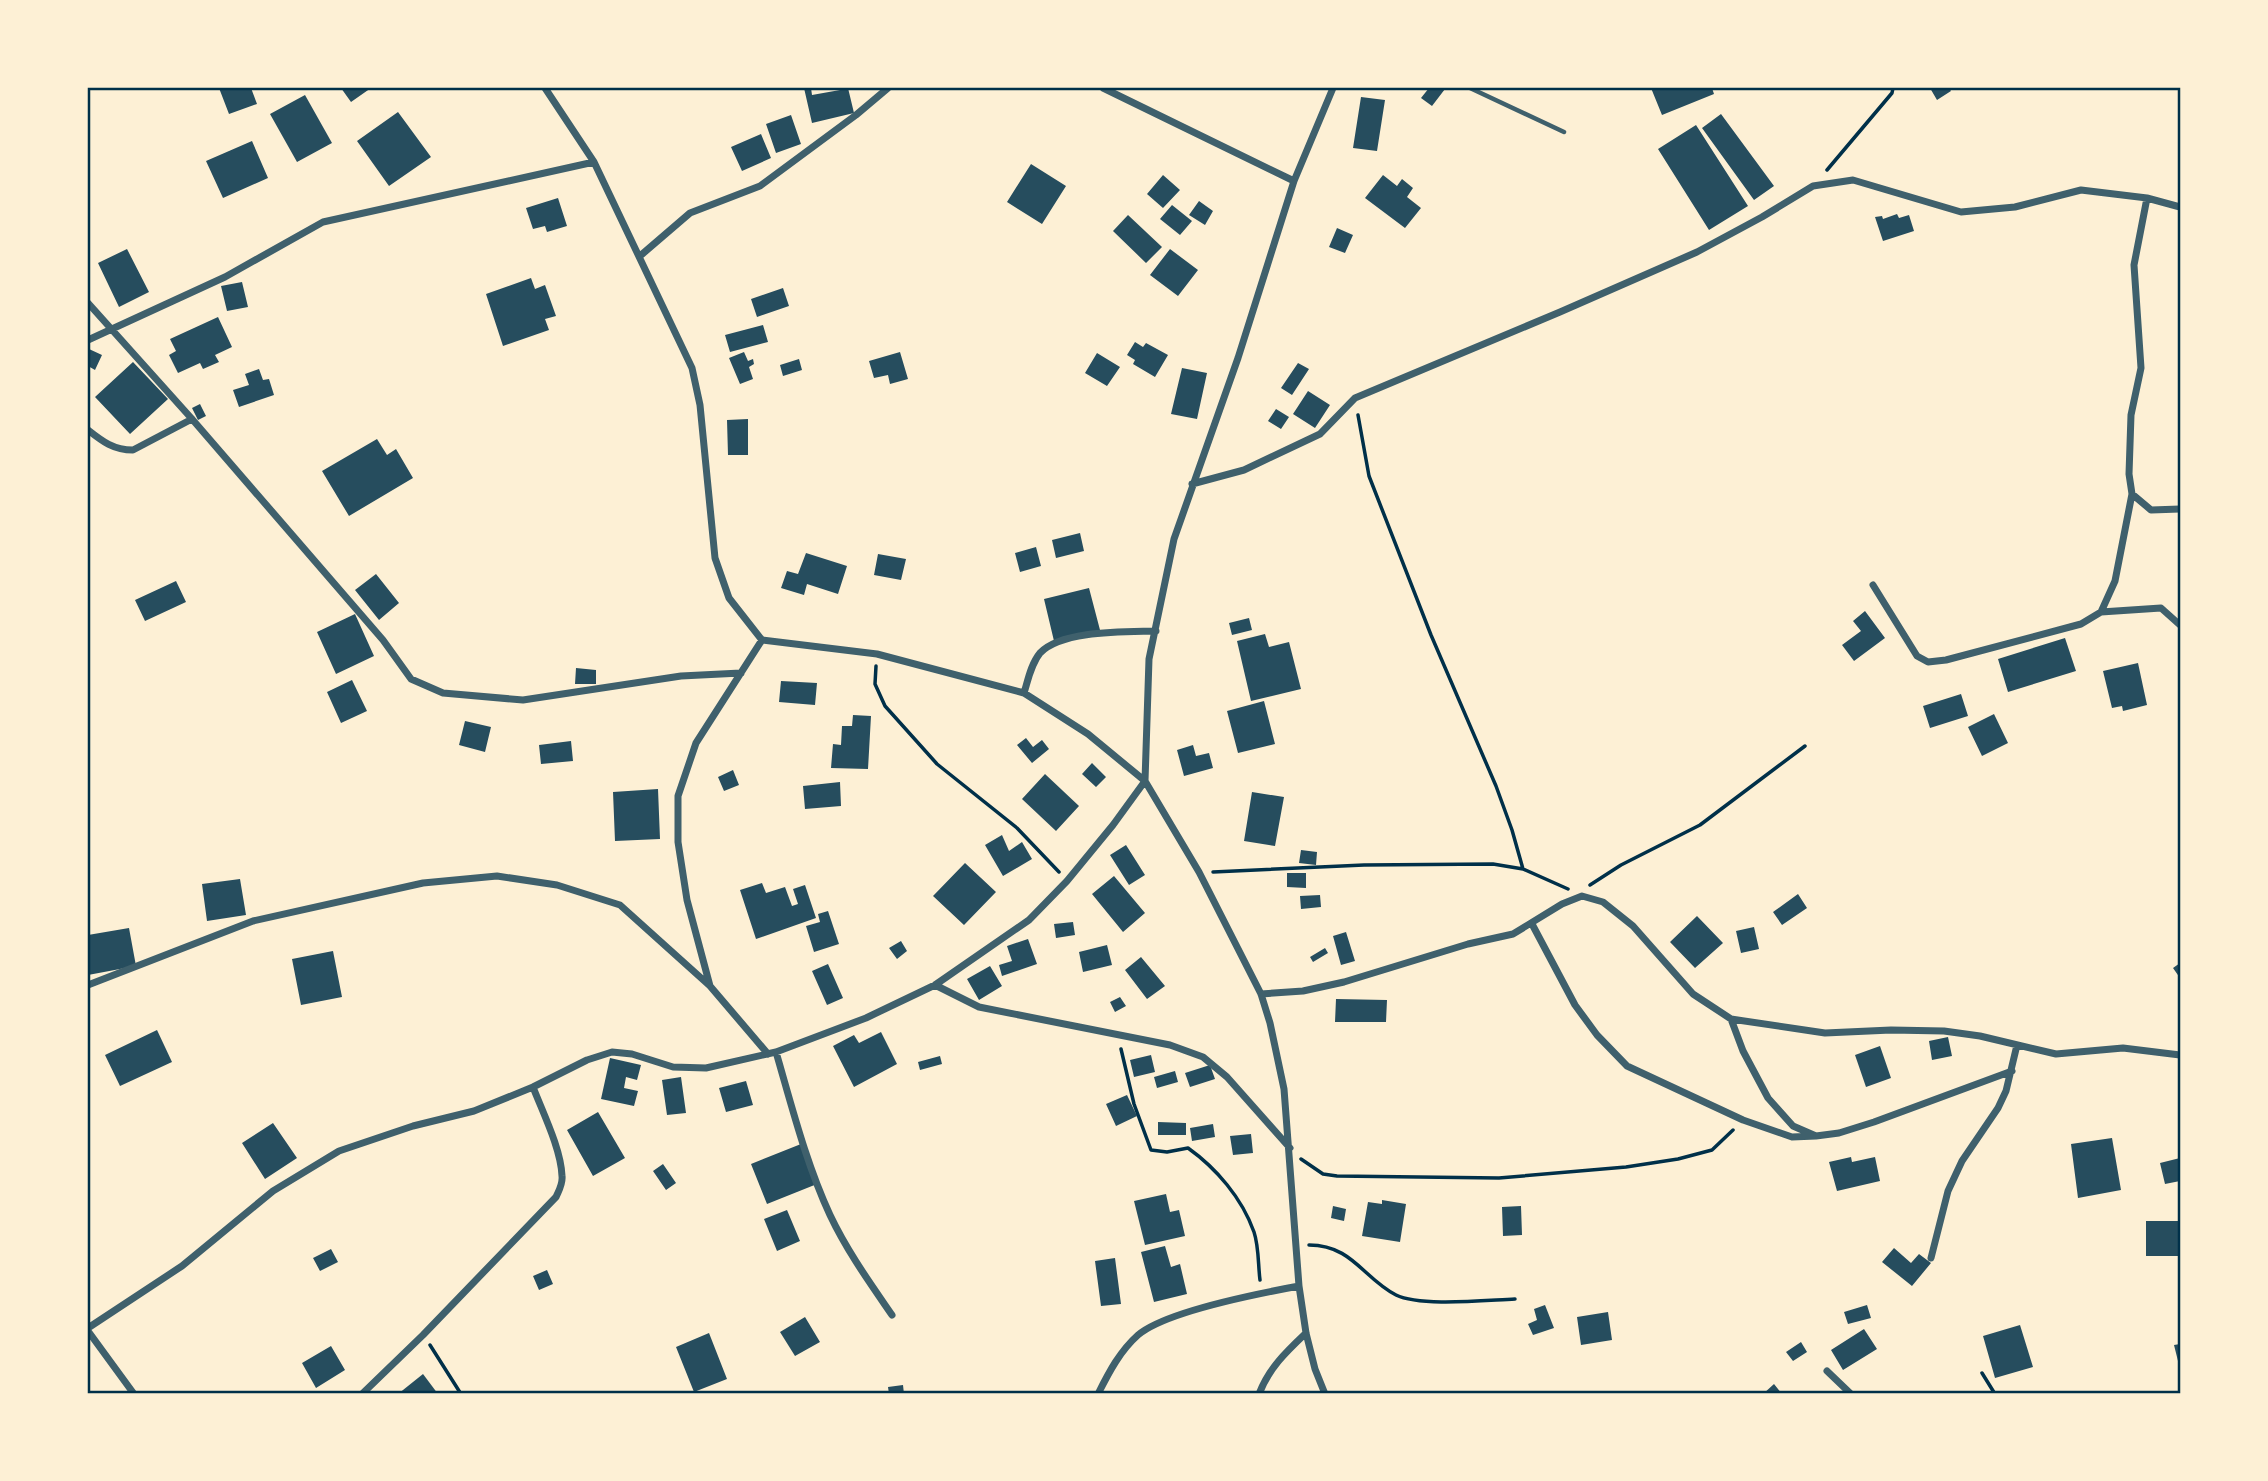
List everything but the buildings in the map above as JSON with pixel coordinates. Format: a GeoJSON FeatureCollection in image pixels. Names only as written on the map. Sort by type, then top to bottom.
{"type":"FeatureCollection","features":[{"type":"Feature","properties":{"kind":"street"},"geometry":{"type":"LineString","coordinates":[[545,88],[594,162],[692,368],[700,405],[715,558],[729,598],[762,640],[877,654],[1024,693],[1088,734],[1145,781],[1199,872],[1261,994],[1270,1023],[1284,1089],[1299,1286],[1306,1333],[1315,1369],[1325,1394]]}},
{"type":"Feature","properties":{"kind":"street"},"geometry":{"type":"LineString","coordinates":[[640,256],[690,213],[760,186],[888,88]]}},
{"type":"Feature","properties":{"kind":"street"},"geometry":{"type":"LineString","coordinates":[[1103,88],[1294,181]]}},
{"type":"Feature","properties":{"kind":"street"},"geometry":{"type":"LineString","coordinates":[[134,1394],[88,1330],[182,1266],[274,1191],[339,1150],[413,1126],[474,1111],[533,1087],[587,1060],[612,1052],[632,1054],[673,1067],[706,1068],[772,1053],[866,1018],[935,985],[1029,920],[1067,881],[1145,781],[1149,659],[1174,539],[1238,358],[1294,181],[1333,88]]}},
{"type":"Feature","properties":{"kind":"street"},"geometry":{"type":"LineString","coordinates":[[88,340],[225,277],[323,222],[594,162]]}},
{"type":"Feature","properties":{"kind":"street"},"geometry":{"type":"LineString","coordinates":[[1192,484],[1244,470],[1320,434],[1355,398],[1697,251],[1762,217],[1813,186],[1853,180],[1961,212],[2015,207],[2081,190],[2147,198],[2180,207]]}},
{"type":"Feature","properties":{"kind":"street"},"geometry":{"type":"LineString","coordinates":[[2101,612],[2115,581],[2132,494],[2129,474],[2132,415],[2141,368],[2134,265],[2147,198]]}},
{"type":"Feature","properties":{"kind":"street"},"geometry":{"type":"LineString","coordinates":[[88,303],[383,640],[411,679],[443,694],[523,700],[681,676],[741,673]]}},
{"type":"Feature","properties":{"kind":"street"},"geometry":{"type":"LineString","coordinates":[[88,430],[108,445],[122,450],[133,450],[192,419]]}},
{"type":"Feature","properties":{"kind":"street"},"geometry":{"type":"LineString","coordinates":[[2132,494],[2151,510],[2180,509]]}},
{"type":"Feature","properties":{"kind":"street"},"geometry":{"type":"LineString","coordinates":[[1873,585],[1917,656],[1928,662],[1946,660],[2081,624],[2101,612],[2161,608],[2180,625]]}},
{"type":"Feature","properties":{"kind":"street"},"geometry":{"type":"LineString","coordinates":[[1024,693],[1032,666],[1041,652],[1062,641],[1101,634],[1156,631]]}},
{"type":"Feature","properties":{"kind":"street"},"geometry":{"type":"LineString","coordinates":[[710,986],[687,900],[678,842],[678,796],[696,743],[762,640]]}},
{"type":"Feature","properties":{"kind":"street"},"geometry":{"type":"LineString","coordinates":[[88,985],[253,921],[423,883],[497,876],[557,885],[620,905],[710,986],[772,1053],[830,1214],[852,1256],[892,1315]]}},
{"type":"Feature","properties":{"kind":"street"},"geometry":{"type":"LineString","coordinates":[[1261,994],[1303,991],[1345,982],[1468,944],[1513,934],[1580,895],[1603,902],[1633,926],[1693,994],[1731,1019],[1825,1033],[1944,1031],[1980,1036],[2056,1054],[2123,1048],[2180,1055]]}},
{"type":"Feature","properties":{"kind":"street"},"geometry":{"type":"LineString","coordinates":[[1532,925],[1575,1005],[1597,1035],[1627,1066],[1743,1120],[1792,1137],[1839,1133],[2012,1071]]}},
{"type":"Feature","properties":{"kind":"street"},"geometry":{"type":"LineString","coordinates":[[935,985],[979,1007],[1117,1033],[1170,1045],[1203,1057],[1227,1077],[1290,1148]]}},
{"type":"Feature","properties":{"kind":"street"},"geometry":{"type":"LineString","coordinates":[[1731,1019],[1743,1051],[1768,1098],[1793,1126],[1816,1136]]}},
{"type":"Feature","properties":{"kind":"street"},"geometry":{"type":"LineString","coordinates":[[1931,1258],[1948,1191],[1962,1161],[1998,1108],[2012,1071],[2017,1045]]}},
{"type":"Feature","properties":{"kind":"street"},"geometry":{"type":"LineString","coordinates":[[362,1394],[423,1335],[561,1189],[563,1178],[559,1157],[533,1087]]}},
{"type":"Feature","properties":{"kind":"street"},"geometry":{"type":"LineString","coordinates":[[1098,1394],[1124,1349],[1140,1333],[1168,1319],[1262,1293],[1299,1286]]}},
{"type":"Feature","properties":{"kind":"street"},"geometry":{"type":"LineString","coordinates":[[1259,1394],[1264,1380],[1278,1359],[1306,1333]]}},
{"type":"Feature","properties":{"kind":"street"},"geometry":{"type":"LineString","coordinates":[[1827,1371],[1851,1394]]}},
{"type":"Feature","properties":{"kind":"lane"},"geometry":{"type":"LineString","coordinates":[[1470,88],[1564,132]]}},
{"type":"Feature","properties":{"kind":"path"},"geometry":{"type":"LineString","coordinates":[[1813,186],[1892,93],[1893,88]]}},
{"type":"Feature","properties":{"kind":"path"},"geometry":{"type":"LineString","coordinates":[[1355,398],[1369,476],[1431,635],[1496,786],[1513,831],[1523,869]]}},
{"type":"Feature","properties":{"kind":"path"},"geometry":{"type":"LineString","coordinates":[[877,654],[875,684],[885,706],[937,764],[1017,828],[1067,881]]}},
{"type":"Feature","properties":{"kind":"path"},"geometry":{"type":"LineString","coordinates":[[1199,872],[1364,865],[1493,864],[1523,869],[1580,895],[1621,865],[1700,825],[1805,746]]}},
{"type":"Feature","properties":{"kind":"path"},"geometry":{"type":"LineString","coordinates":[[1117,1033],[1134,1104],[1151,1150],[1167,1152],[1188,1148],[1209,1163],[1228,1186],[1254,1233],[1262,1293]]}},
{"type":"Feature","properties":{"kind":"path"},"geometry":{"type":"LineString","coordinates":[[1290,1148],[1308,1166],[1323,1174],[1499,1178],[1626,1167],[1678,1159],[1712,1150],[1743,1120]]}},
{"type":"Feature","properties":{"kind":"path"},"geometry":{"type":"LineString","coordinates":[[1296,1245],[1318,1245],[1345,1254],[1385,1288],[1398,1296],[1417,1301],[1516,1299]]}},
{"type":"Feature","properties":{"kind":"path"},"geometry":{"type":"LineString","coordinates":[[423,1335],[461,1394]]}},
{"type":"Feature","properties":{"kind":"path"},"geometry":{"type":"LineString","coordinates":[[1982,1373],[1995,1394]]}}]}
